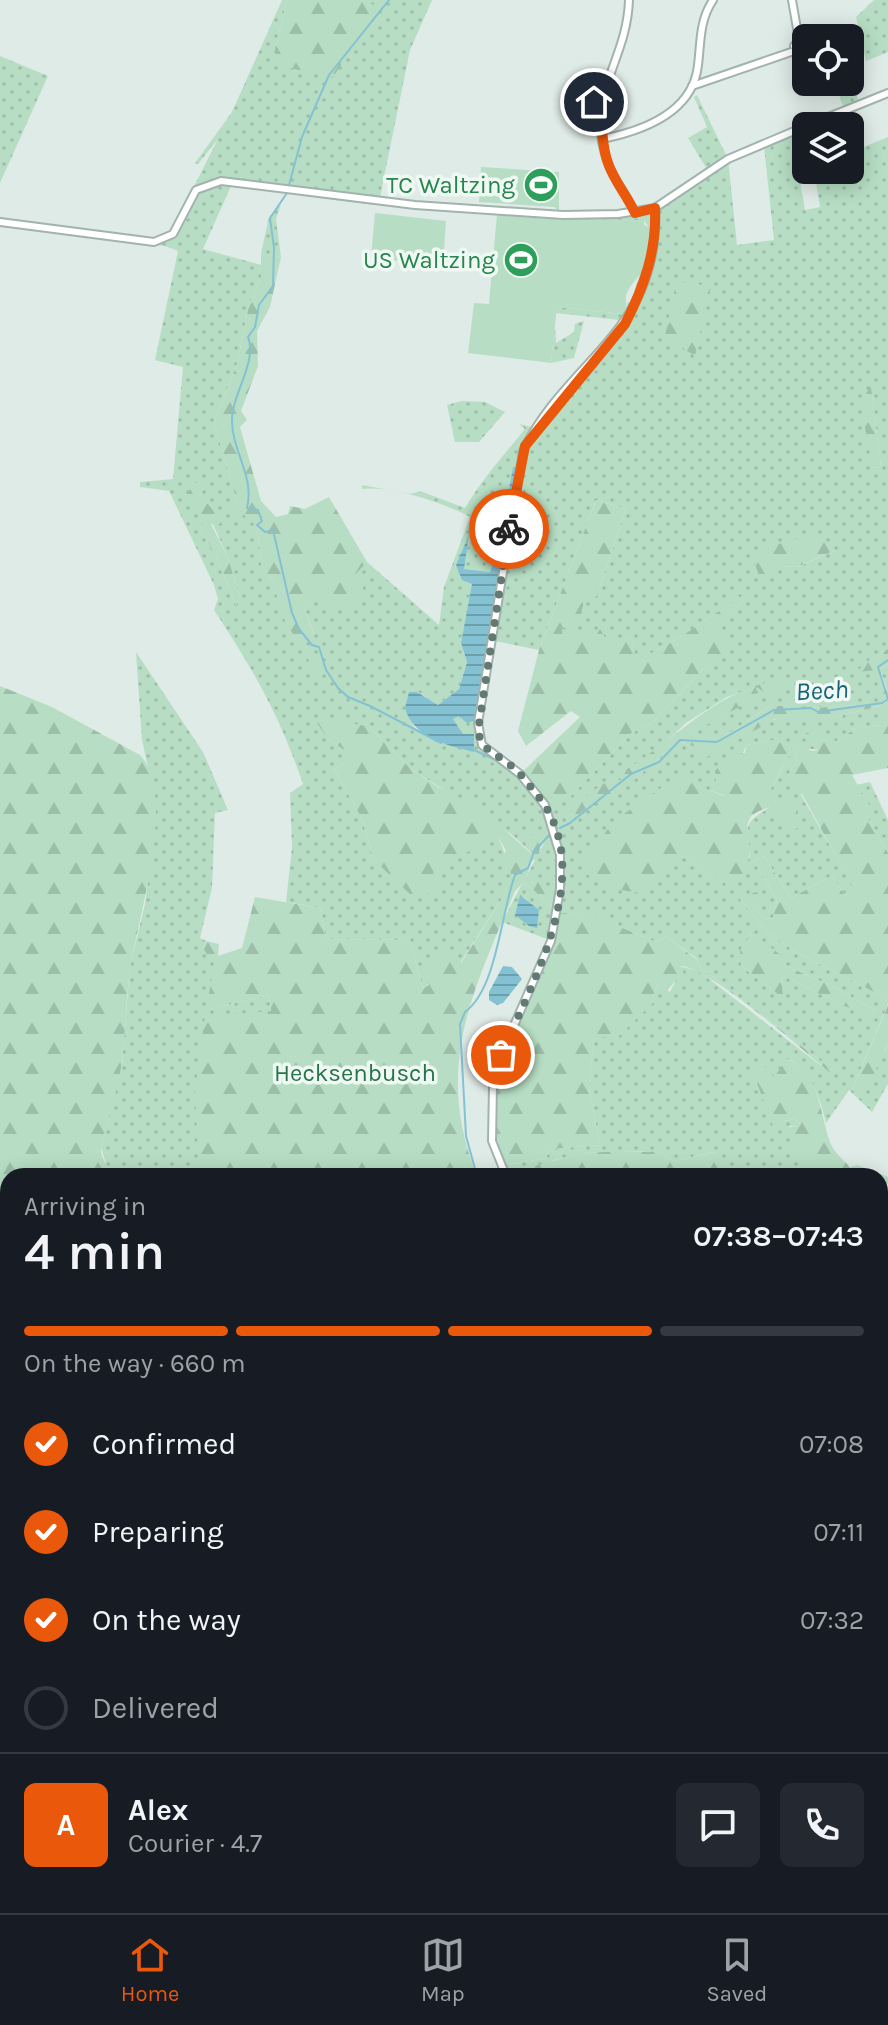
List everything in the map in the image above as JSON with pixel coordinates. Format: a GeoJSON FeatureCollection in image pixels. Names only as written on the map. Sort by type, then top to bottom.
{"type":"FeatureCollection","features":[{"type":"Feature","properties":{"kind":"street"},"geometry":{"type":"LineString","coordinates":[[629,0],[622,43],[606,82],[600,111],[608,164],[635,213]]}},
{"type":"Feature","properties":{"kind":"street"},"geometry":{"type":"LineString","coordinates":[[602,139],[636,131],[658,121],[692,86],[698,70],[702,21],[713,0]]}},
{"type":"Feature","properties":{"kind":"street"},"geometry":{"type":"LineString","coordinates":[[692,86],[797,50],[794,44],[801,42],[794,0]]}},
{"type":"Feature","properties":{"kind":"street"},"geometry":{"type":"LineString","coordinates":[[600,111],[589,85],[606,82]]}},
{"type":"Feature","properties":{"kind":"street"},"geometry":{"type":"LineString","coordinates":[[841,112],[888,93]]}},
{"type":"Feature","properties":{"kind":"street"},"geometry":{"type":"LineString","coordinates":[[0,222],[154,242],[173,234],[196,190],[221,181],[415,205],[574,216],[635,213],[655,208],[728,159],[792,132]]}},
{"type":"Feature","properties":{"kind":"street"},"geometry":{"type":"LineString","coordinates":[[503,1168],[491,1131],[493,1086],[501,1055],[551,941],[560,889],[560,855],[545,805],[520,774],[482,745],[478,723],[523,451],[535,429],[625,324],[651,259],[655,208]]}},
{"type":"Feature","properties":{"kind":"green space"},"geometry":{"type":"Polygon","coordinates":[[[282,0],[287,0],[275,49],[373,5],[366,0],[432,0],[410,50],[380,197],[374,205],[231,186],[203,249],[261,265],[261,278],[249,305],[237,364],[214,422],[237,501],[257,527],[262,567],[274,582],[296,636],[318,675],[299,629],[314,634],[304,607],[356,574],[367,562],[439,625],[444,587],[470,517],[417,496],[374,488],[362,489],[362,485],[411,494],[420,491],[465,508],[525,429],[519,424],[532,427],[619,320],[556,313],[557,307],[623,314],[628,302],[631,302],[642,267],[645,268],[646,241],[654,225],[649,228],[644,220],[561,220],[559,211],[646,211],[708,171],[688,138],[707,127],[694,97],[697,95],[728,159],[737,245],[774,240],[764,146],[792,135],[792,184],[800,184],[805,210],[820,207],[816,184],[864,184],[864,147],[888,137],[888,649],[865,663],[880,669],[888,664],[888,694],[881,671],[885,707],[877,704],[793,709],[770,706],[725,736],[686,736],[751,700],[756,686],[727,697],[686,723],[654,753],[627,769],[620,781],[613,778],[586,809],[626,779],[635,779],[678,741],[695,747],[785,716],[831,718],[880,706],[883,725],[858,727],[835,742],[802,736],[820,750],[794,747],[797,759],[789,774],[857,893],[848,898],[831,876],[791,898],[764,856],[754,861],[777,900],[773,919],[763,918],[754,905],[739,898],[766,931],[797,953],[882,996],[888,1004],[852,1090],[885,1051],[888,1043],[888,1084],[872,1112],[849,1090],[826,1123],[814,1086],[803,1069],[788,1059],[774,1077],[785,1121],[794,1119],[802,1126],[789,1126],[810,1168],[728,1168],[714,1152],[674,1161],[657,1151],[586,1153],[554,1160],[537,1168],[500,1168],[498,1162],[508,1165],[546,1158],[550,1149],[600,1145],[589,1087],[594,1036],[652,1004],[657,983],[670,992],[676,980],[681,982],[678,966],[699,971],[833,1075],[835,1072],[701,968],[696,958],[667,937],[656,942],[620,927],[608,916],[567,913],[508,1039],[505,1037],[547,939],[502,922],[522,884],[528,885],[554,909],[534,883],[525,879],[546,839],[540,837],[533,854],[512,835],[409,767],[370,727],[328,739],[353,755],[349,762],[334,769],[362,819],[374,860],[440,891],[432,872],[497,834],[512,872],[505,894],[460,963],[423,988],[409,940],[326,939],[320,908],[286,902],[292,847],[290,793],[303,784],[285,736],[264,694],[214,610],[218,599],[214,585],[169,491],[140,487],[140,482],[173,479],[183,367],[155,360],[178,251],[165,246],[0,225],[0,218],[153,239],[171,232],[218,139],[198,164],[195,163],[232,112],[282,0]],[[711,287],[665,336],[688,348],[711,287]],[[871,386],[865,402],[873,468],[881,467],[871,386]],[[513,468],[501,536],[516,469],[513,468]],[[194,483],[204,522],[201,532],[215,554],[236,605],[240,597],[228,558],[200,495],[203,489],[194,483]],[[596,500],[539,650],[495,641],[479,739],[520,774],[569,798],[631,733],[651,724],[706,666],[711,669],[728,641],[718,623],[744,601],[742,596],[676,640],[635,662],[632,639],[563,637],[562,629],[585,598],[597,596],[626,509],[596,500]],[[470,538],[456,565],[473,583],[461,643],[467,662],[459,689],[438,705],[418,692],[405,708],[415,728],[467,751],[463,734],[452,718],[459,716],[496,555],[490,572],[464,569],[463,561],[470,538]],[[836,550],[751,552],[767,578],[781,566],[798,567],[836,550]],[[774,732],[775,740],[746,745],[727,796],[692,785],[686,771],[673,782],[659,874],[682,856],[728,885],[750,856],[747,835],[750,823],[776,803],[767,792],[791,753],[774,732]],[[524,897],[515,913],[526,924],[532,907],[524,897]],[[751,933],[741,966],[782,997],[781,975],[871,1018],[876,1011],[834,987],[784,965],[785,959],[751,933]]]}},
{"type":"Feature","properties":{"kind":"green space"},"geometry":{"type":"Polygon","coordinates":[[[287,0],[366,0],[373,5],[376,14],[333,77],[280,66],[275,49],[287,0]]]}},
{"type":"Feature","properties":{"kind":"green space"},"geometry":{"type":"Polygon","coordinates":[[[874,0],[888,0],[888,52],[866,61],[864,24],[858,24],[856,17],[874,0]]]}},
{"type":"Feature","properties":{"kind":"green space"},"geometry":{"type":"Polygon","coordinates":[[[0,56],[48,76],[0,183],[0,56]]]}},
{"type":"Feature","properties":{"kind":"green space"},"geometry":{"type":"Polygon","coordinates":[[[839,96],[857,96],[860,105],[845,111],[839,96]]]}},
{"type":"Feature","properties":{"kind":"green space"},"geometry":{"type":"Polygon","coordinates":[[[481,167],[559,172],[559,211],[554,207],[479,202],[481,167]]]}},
{"type":"Feature","properties":{"kind":"green space"},"geometry":{"type":"Polygon","coordinates":[[[281,204],[276,219],[281,257],[261,253],[269,217],[281,204]]]}},
{"type":"Feature","properties":{"kind":"green space"},"geometry":{"type":"Polygon","coordinates":[[[375,213],[446,221],[443,265],[371,258],[375,213]]]}},
{"type":"Feature","properties":{"kind":"green space"},"geometry":{"type":"Polygon","coordinates":[[[497,214],[551,219],[644,220],[644,225],[655,225],[653,250],[646,252],[646,265],[628,290],[623,314],[557,307],[551,363],[468,353],[474,303],[489,304],[497,214]]]}},
{"type":"Feature","properties":{"kind":"green space"},"geometry":{"type":"Polygon","coordinates":[[[261,253],[281,257],[270,307],[257,331],[258,366],[241,411],[247,420],[240,427],[261,501],[276,517],[288,514],[290,506],[305,509],[329,497],[367,562],[356,574],[364,586],[354,607],[336,609],[322,598],[304,607],[314,635],[300,630],[320,672],[318,676],[280,612],[274,582],[262,567],[257,527],[244,515],[231,514],[237,501],[214,422],[237,364],[249,305],[261,278],[261,253]]]}},
{"type":"Feature","properties":{"kind":"green space"},"geometry":{"type":"Polygon","coordinates":[[[690,282],[711,287],[695,356],[665,336],[676,284],[690,282]]]}},
{"type":"Feature","properties":{"kind":"green space"},"geometry":{"type":"Polygon","coordinates":[[[584,321],[574,358],[551,363],[555,325],[556,343],[574,332],[575,324],[584,321]]]}},
{"type":"Feature","properties":{"kind":"green space"},"geometry":{"type":"Polygon","coordinates":[[[871,386],[881,467],[872,468],[864,414],[866,394],[871,386]]]}},
{"type":"Feature","properties":{"kind":"green space"},"geometry":{"type":"Polygon","coordinates":[[[462,401],[485,402],[505,412],[479,442],[455,442],[447,405],[462,401]]]}},
{"type":"Feature","properties":{"kind":"green space"},"geometry":{"type":"Polygon","coordinates":[[[194,483],[200,483],[203,489],[200,495],[220,518],[220,524],[211,524],[228,558],[240,597],[236,605],[215,554],[201,532],[203,522],[187,494],[194,483]]]}},
{"type":"Feature","properties":{"kind":"green space"},"geometry":{"type":"Polygon","coordinates":[[[596,500],[626,509],[597,596],[585,599],[578,623],[562,629],[563,637],[576,632],[582,636],[600,629],[605,637],[632,639],[636,661],[676,640],[743,595],[744,601],[719,623],[731,645],[711,670],[706,666],[651,724],[631,733],[569,798],[553,807],[545,805],[520,774],[580,717],[571,711],[526,746],[518,731],[539,650],[596,500]]]}},
{"type":"Feature","properties":{"kind":"green space"},"geometry":{"type":"Polygon","coordinates":[[[816,533],[836,550],[797,567],[781,566],[776,575],[762,585],[751,552],[816,533]]]}},
{"type":"Feature","properties":{"kind":"green space"},"geometry":{"type":"Polygon","coordinates":[[[888,649],[888,664],[878,670],[888,694],[888,768],[852,775],[870,806],[866,815],[888,853],[888,1004],[882,996],[797,953],[766,931],[739,898],[756,892],[765,900],[755,906],[763,918],[773,919],[777,900],[754,861],[764,856],[791,898],[831,876],[847,897],[856,893],[802,794],[793,794],[789,774],[797,759],[794,747],[798,743],[812,751],[819,750],[801,736],[818,727],[835,742],[858,727],[883,725],[879,706],[831,718],[775,719],[707,757],[695,747],[678,741],[635,779],[626,779],[609,800],[601,797],[565,825],[571,810],[584,798],[613,778],[620,781],[627,769],[702,714],[742,691],[764,683],[788,679],[785,693],[768,695],[757,687],[752,700],[688,735],[725,736],[770,706],[793,706],[794,709],[877,704],[884,706],[886,700],[878,695],[877,670],[857,672],[865,663],[888,649]]]}},
{"type":"Feature","properties":{"kind":"green space"},"geometry":{"type":"Polygon","coordinates":[[[136,652],[203,752],[228,810],[215,813],[212,888],[200,938],[206,941],[203,948],[215,959],[210,1009],[269,995],[271,1012],[199,1162],[199,1168],[109,1168],[101,1148],[122,1064],[130,966],[145,904],[155,826],[155,799],[142,740],[136,652]]]}},
{"type":"Feature","properties":{"kind":"green space"},"geometry":{"type":"Polygon","coordinates":[[[0,686],[52,707],[140,755],[151,773],[155,827],[152,859],[130,970],[119,1080],[101,1151],[109,1168],[0,1168],[0,686]]]}},
{"type":"Feature","properties":{"kind":"green space","name":"Hecksenbusch"},"geometry":{"type":"Polygon","coordinates":[[[321,717],[370,727],[409,767],[438,787],[477,806],[532,854],[529,837],[532,834],[540,837],[546,825],[550,827],[551,833],[541,843],[538,858],[532,861],[526,878],[533,883],[540,877],[555,902],[554,909],[528,885],[522,884],[515,891],[485,963],[464,1030],[458,1099],[464,1136],[474,1168],[199,1168],[195,1091],[205,1016],[271,1011],[269,995],[210,1009],[207,1005],[215,960],[210,959],[203,948],[206,941],[219,944],[218,956],[242,948],[255,897],[320,908],[326,939],[409,940],[423,988],[429,985],[423,960],[449,950],[461,963],[505,894],[511,872],[500,859],[506,851],[497,835],[433,872],[441,891],[412,896],[374,860],[362,819],[334,769],[348,762],[352,755],[328,739],[317,723],[321,717]]]}},
{"type":"Feature","properties":{"kind":"green space"},"geometry":{"type":"Polygon","coordinates":[[[774,731],[789,743],[792,753],[768,792],[776,803],[789,797],[804,825],[787,833],[773,807],[753,815],[748,826],[749,860],[740,881],[729,886],[682,856],[640,893],[606,886],[586,873],[581,865],[614,821],[686,770],[693,785],[725,796],[716,785],[715,771],[727,756],[745,753],[746,745],[774,740],[774,731]]]}},
{"type":"Feature","properties":{"kind":"green space"},"geometry":{"type":"Polygon","coordinates":[[[870,782],[888,820],[888,853],[866,815],[856,785],[870,782]]]}},
{"type":"Feature","properties":{"kind":"green space"},"geometry":{"type":"Polygon","coordinates":[[[556,914],[608,915],[620,927],[656,942],[667,937],[696,959],[701,968],[835,1072],[834,1076],[733,994],[693,969],[679,966],[685,975],[681,982],[676,980],[666,992],[657,983],[652,1004],[618,1037],[594,1037],[589,1087],[600,1145],[550,1149],[546,1158],[507,1165],[498,1162],[492,1128],[500,1066],[548,945],[556,914]]]}},
{"type":"Feature","properties":{"kind":"green space"},"geometry":{"type":"Polygon","coordinates":[[[752,933],[786,959],[784,965],[834,987],[876,1011],[872,1019],[781,975],[783,998],[741,966],[740,950],[752,933]]]}},
{"type":"Feature","properties":{"kind":"green space"},"geometry":{"type":"Polygon","coordinates":[[[888,1005],[888,1043],[864,1096],[852,1090],[888,1005]]]}},
{"type":"Feature","properties":{"kind":"green space"},"geometry":{"type":"Polygon","coordinates":[[[787,1059],[799,1065],[814,1085],[833,1148],[850,1167],[857,1165],[865,1168],[809,1168],[794,1152],[795,1140],[781,1129],[801,1125],[794,1119],[785,1121],[786,1126],[773,1126],[754,1075],[763,1065],[774,1077],[787,1059]]]}},
{"type":"Feature","properties":{"kind":"green space"},"geometry":{"type":"Polygon","coordinates":[[[495,1061],[498,1161],[488,1131],[495,1061]]]}},
{"type":"Feature","properties":{"kind":"green space"},"geometry":{"type":"Polygon","coordinates":[[[657,1151],[674,1161],[715,1152],[728,1168],[523,1168],[599,1152],[657,1151]]]}},
{"type":"Feature","properties":{"kind":"water"},"geometry":{"type":"Polygon","coordinates":[[[513,467],[517,468],[476,720],[467,723],[459,716],[453,719],[463,734],[474,734],[474,752],[442,743],[423,733],[409,718],[405,708],[409,692],[417,692],[438,705],[459,689],[467,662],[461,643],[472,584],[462,580],[456,565],[469,535],[464,569],[490,572],[498,550],[513,467]]]}},
{"type":"Feature","properties":{"kind":"water"},"geometry":{"type":"Polygon","coordinates":[[[520,895],[539,910],[537,928],[515,915],[520,895]]]}},
{"type":"Feature","properties":{"kind":"water"},"geometry":{"type":"Polygon","coordinates":[[[503,966],[512,967],[522,979],[503,1003],[497,1005],[489,1000],[489,992],[503,966]]]}},
{"type":"Feature","properties":{"kind":"waterway"},"geometry":{"type":"LineString","coordinates":[[289,185],[302,137],[329,75],[389,0]]}},
{"type":"Feature","properties":{"kind":"waterway"},"geometry":{"type":"LineString","coordinates":[[287,193],[270,218],[274,248],[273,286],[259,305],[255,327],[248,337],[250,357],[233,411],[235,443],[248,486],[247,508],[258,510],[262,521],[257,525],[265,532],[273,530],[292,613],[299,629],[312,645],[319,647],[326,670],[338,688],[348,697],[441,743]]}},
{"type":"Feature","properties":{"kind":"waterway","name":"Bech"},"geometry":{"type":"LineString","coordinates":[[560,828],[631,774],[659,762],[680,740],[717,742],[774,710],[811,708],[818,712],[882,703],[888,699],[878,667],[888,660]]}},
{"type":"Feature","properties":{"kind":"waterway"},"geometry":{"type":"LineString","coordinates":[[474,750],[498,761]]}},
{"type":"Feature","properties":{"kind":"waterway","name":"Bech"},"geometry":{"type":"LineString","coordinates":[[475,1168],[466,1136],[460,1024],[465,1012],[476,1001],[491,968],[515,875],[528,868],[534,852],[550,834]]}},
{"type":"Feature","properties":{"kind":"way so far"},"geometry":{"type":"LineString","coordinates":[[501,1055],[551,941],[560,889],[558,840],[545,805],[520,774],[488,752],[479,739],[478,723],[509,529]]}},
{"type":"Feature","properties":{"kind":"place","name":"TC Waltzing"},"geometry":{"type":"Point","coordinates":[541,185]}},
{"type":"Feature","properties":{"kind":"place","name":"US Waltzing"},"geometry":{"type":"Point","coordinates":[521,260]}},
{"type":"Feature","properties":{"kind":"route"},"geometry":{"type":"LineString","coordinates":[[509,529],[525,446],[535,429],[625,324],[653,250],[655,208],[635,213],[620,188],[608,164],[600,111],[594,102]]}}]}
